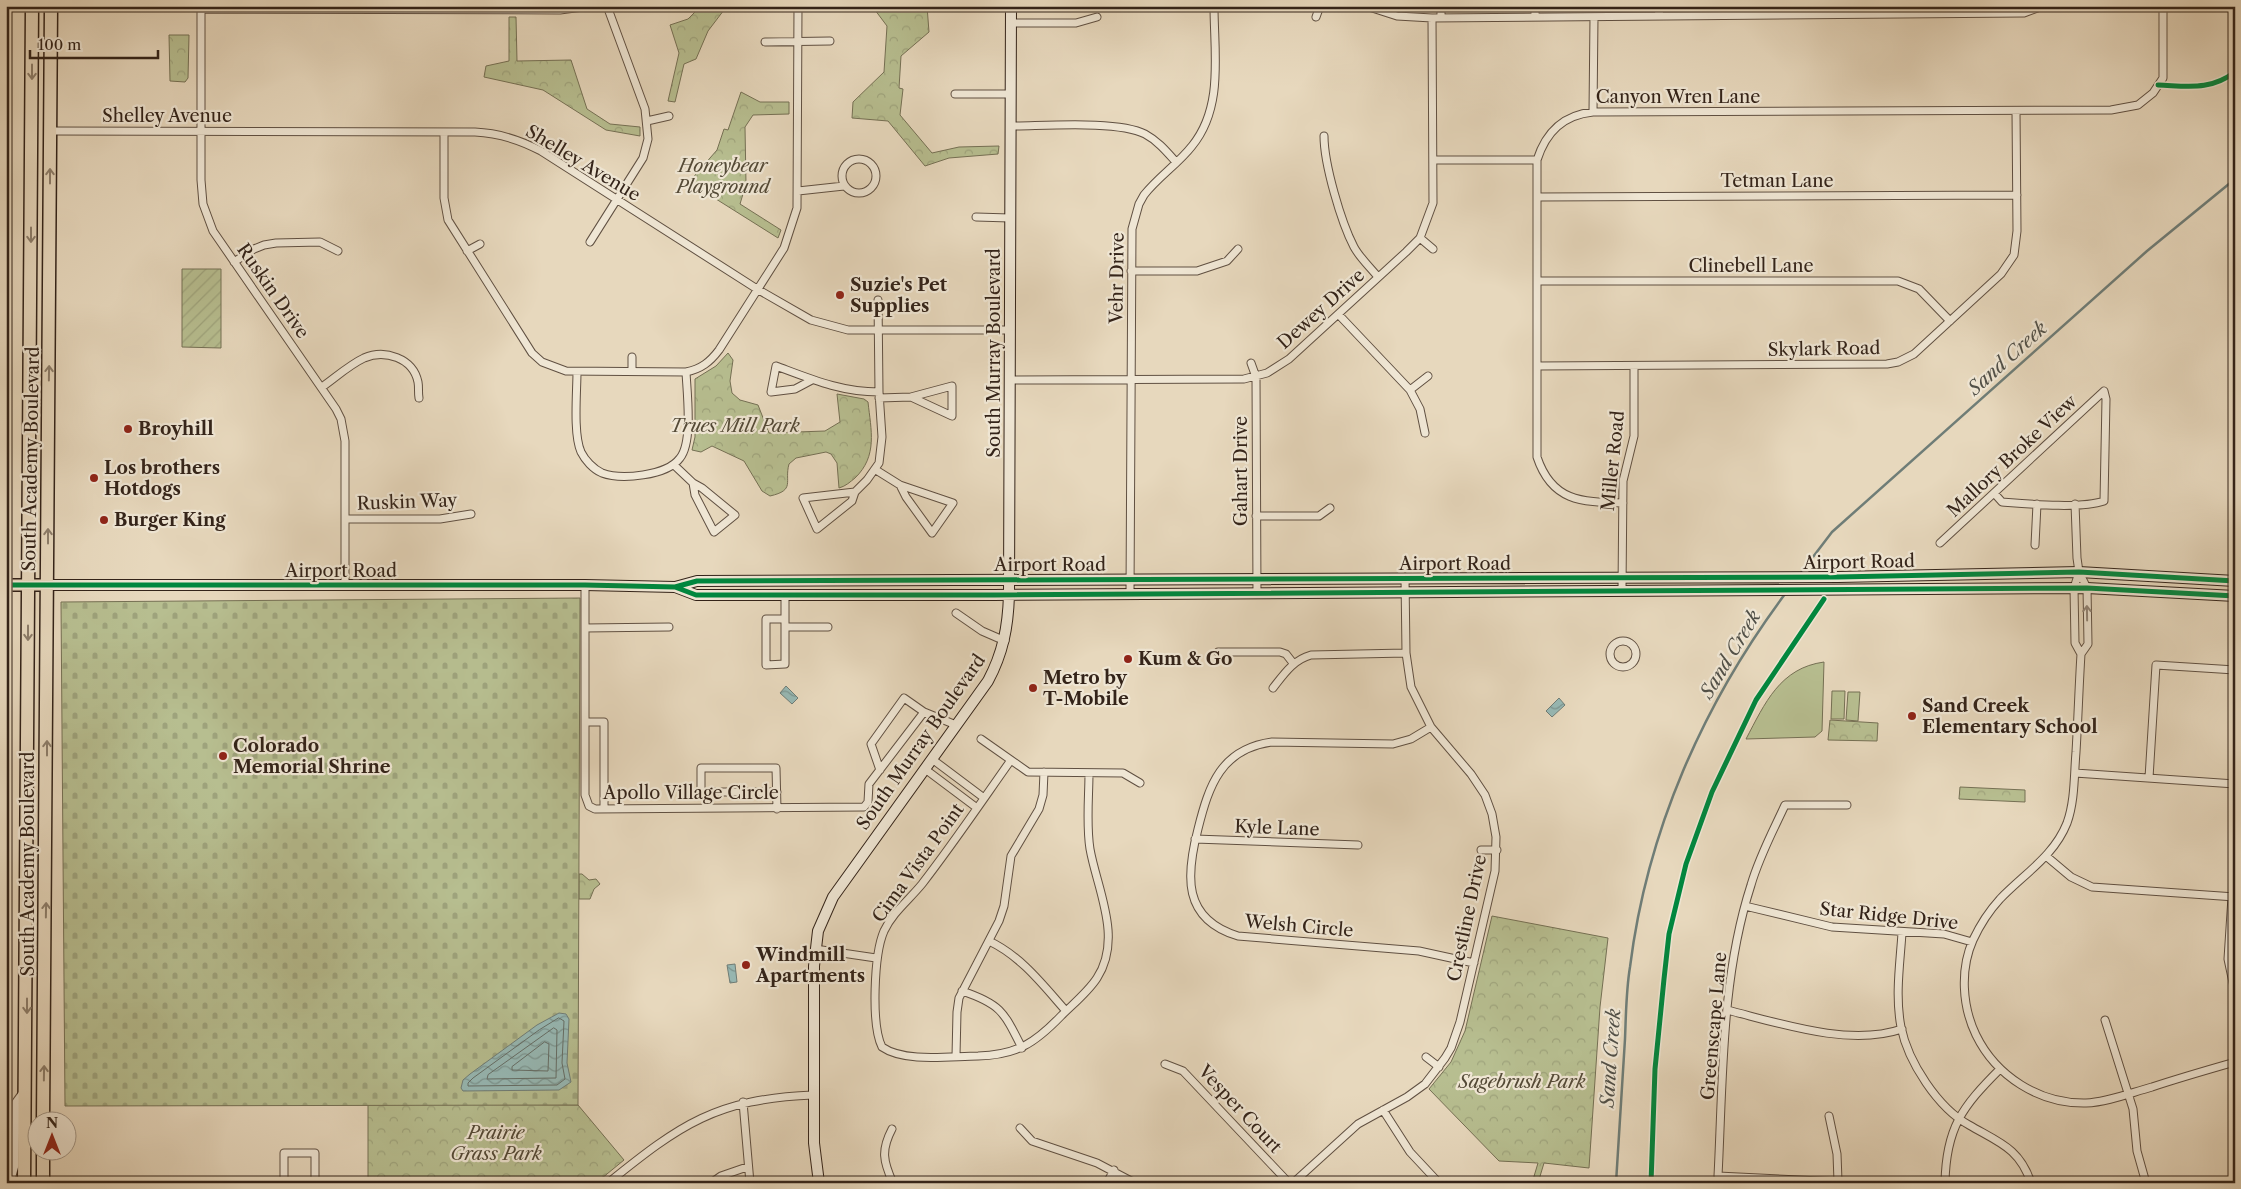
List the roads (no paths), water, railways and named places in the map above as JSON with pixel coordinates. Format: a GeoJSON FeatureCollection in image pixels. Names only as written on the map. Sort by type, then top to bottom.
{"type":"FeatureCollection","features":[{"type":"Feature","properties":{"kind":"highway","name":"South Academy Boulevard"},"geometry":{"type":"LineString","coordinates":[[24,1183],[32,6]]}},
{"type":"Feature","properties":{"kind":"highway","name":"South Academy Boulevard"},"geometry":{"type":"LineString","coordinates":[[44,1112],[51,6]]}},
{"type":"Feature","properties":{"kind":"highway"},"geometry":{"type":"LineString","coordinates":[[43,1162],[43,1183]]}},
{"type":"Feature","properties":{"kind":"main road","name":"South Murray Boulevard"},"geometry":{"type":"LineString","coordinates":[[819,1183],[815,1157],[813,1094],[815,949],[822,920],[833,897],[988,681],[999,660],[1005,641],[1010,595],[1011,6]]}},
{"type":"Feature","properties":{"kind":"main road","name":"Airport Road"},"geometry":{"type":"LineString","coordinates":[[6,585],[585,585],[675,587],[697,581],[1838,577],[2079,572],[2235,581]]}},
{"type":"Feature","properties":{"kind":"main road","name":"Airport Road"},"geometry":{"type":"LineString","coordinates":[[675,587],[696,595],[1257,594],[2088,588],[2235,596]]}},
{"type":"Feature","properties":{"kind":"street"},"geometry":{"type":"LineString","coordinates":[[201,8],[560,10],[590,6]]}},
{"type":"Feature","properties":{"kind":"street"},"geometry":{"type":"LineString","coordinates":[[590,242],[643,158],[648,139],[647,121],[643,105],[607,6]]}},
{"type":"Feature","properties":{"kind":"street"},"geometry":{"type":"LineString","coordinates":[[444,132],[446,210],[453,230],[532,353],[542,362],[554,368],[577,372],[686,372],[697,369],[714,356],[757,289],[788,237],[797,208],[798,6]]}},
{"type":"Feature","properties":{"kind":"street","name":"Vehr Drive"},"geometry":{"type":"LineString","coordinates":[[1130,594],[1132,228],[1138,204],[1150,186],[1199,137],[1210,114],[1214,93],[1214,6]]}},
{"type":"Feature","properties":{"kind":"street"},"geometry":{"type":"LineString","coordinates":[[1316,17],[1320,6]]}},
{"type":"Feature","properties":{"kind":"street"},"geometry":{"type":"LineString","coordinates":[[1366,6],[1397,16],[1432,18],[1535,16],[1858,16],[1958,10],[2024,13],[2043,6]]}},
{"type":"Feature","properties":{"kind":"street"},"geometry":{"type":"LineString","coordinates":[[1441,6],[1441,18]]}},
{"type":"Feature","properties":{"kind":"street"},"geometry":{"type":"LineString","coordinates":[[1535,6],[1535,16]]}},
{"type":"Feature","properties":{"kind":"street"},"geometry":{"type":"LineString","coordinates":[[1659,6],[1659,16]]}},
{"type":"Feature","properties":{"kind":"street"},"geometry":{"type":"LineString","coordinates":[[1758,6],[1758,15]]}},
{"type":"Feature","properties":{"kind":"street"},"geometry":{"type":"LineString","coordinates":[[1858,6],[1858,16]]}},
{"type":"Feature","properties":{"kind":"street","name":"Canyon Wren Lane"},"geometry":{"type":"LineString","coordinates":[[1622,503],[1584,502],[1551,490],[1540,468],[1537,457],[1537,160],[1550,128],[1571,117],[1594,112],[2110,110],[2138,105],[2153,93],[2163,78],[2163,6]]}},
{"type":"Feature","properties":{"kind":"street","name":"Ruskin Drive"},"geometry":{"type":"LineString","coordinates":[[201,8],[200,180],[203,204],[213,231],[322,387],[336,409],[344,429],[345,585]]}},
{"type":"Feature","properties":{"kind":"street"},"geometry":{"type":"LineString","coordinates":[[1011,23],[1076,23],[1097,17]]}},
{"type":"Feature","properties":{"kind":"street"},"geometry":{"type":"LineString","coordinates":[[1594,17],[1594,112]]}},
{"type":"Feature","properties":{"kind":"street","name":"Dewey Drive"},"geometry":{"type":"LineString","coordinates":[[1010,380],[1231,380],[1256,377],[1284,363],[1339,315],[1420,238],[1433,203],[1432,18]]}},
{"type":"Feature","properties":{"kind":"street"},"geometry":{"type":"LineString","coordinates":[[765,42],[830,41]]}},
{"type":"Feature","properties":{"kind":"street"},"geometry":{"type":"LineString","coordinates":[[955,94],[1011,94]]}},
{"type":"Feature","properties":{"kind":"street","name":"Skylark Road"},"geometry":{"type":"LineString","coordinates":[[1537,366],[1887,364],[1898,362],[1914,354],[2001,274],[2011,260],[2017,242],[2016,111]]}},
{"type":"Feature","properties":{"kind":"street"},"geometry":{"type":"LineString","coordinates":[[647,121],[669,116]]}},
{"type":"Feature","properties":{"kind":"street"},"geometry":{"type":"LineString","coordinates":[[1011,126],[1124,127],[1145,134],[1153,139],[1176,162]]}},
{"type":"Feature","properties":{"kind":"street","name":"Shelley Avenue"},"geometry":{"type":"LineString","coordinates":[[50,131],[486,133],[528,144],[799,315],[824,325],[848,330],[1010,330]]}},
{"type":"Feature","properties":{"kind":"street"},"geometry":{"type":"LineString","coordinates":[[1324,136],[1324,154],[1350,238],[1362,259],[1378,277]]}},
{"type":"Feature","properties":{"kind":"street"},"geometry":{"type":"LineString","coordinates":[[798,191],[844,186],[853,192],[859,193],[869,190],[876,181],[872,164],[862,158],[850,161],[842,170],[844,186]]}},
{"type":"Feature","properties":{"kind":"street"},"geometry":{"type":"LineString","coordinates":[[1434,160],[1537,160]]}},
{"type":"Feature","properties":{"kind":"street","name":"Tetman Lane"},"geometry":{"type":"LineString","coordinates":[[1537,197],[2017,195]]}},
{"type":"Feature","properties":{"kind":"street"},"geometry":{"type":"LineString","coordinates":[[976,217],[1010,218]]}},
{"type":"Feature","properties":{"kind":"street"},"geometry":{"type":"LineString","coordinates":[[1420,238],[1433,249]]}},
{"type":"Feature","properties":{"kind":"street"},"geometry":{"type":"LineString","coordinates":[[234,262],[254,249],[276,243],[320,242],[338,251]]}},
{"type":"Feature","properties":{"kind":"street"},"geometry":{"type":"LineString","coordinates":[[467,252],[480,244]]}},
{"type":"Feature","properties":{"kind":"street"},"geometry":{"type":"LineString","coordinates":[[1131,272],[1197,271],[1227,261],[1238,249]]}},
{"type":"Feature","properties":{"kind":"street","name":"Clinebell Lane"},"geometry":{"type":"LineString","coordinates":[[1537,281],[1898,281],[1919,289],[1950,321]]}},
{"type":"Feature","properties":{"kind":"street"},"geometry":{"type":"LineString","coordinates":[[855,492],[803,498],[818,529],[852,501],[855,492],[876,470],[882,446],[879,395],[878,300]]}},
{"type":"Feature","properties":{"kind":"street"},"geometry":{"type":"LineString","coordinates":[[1339,315],[1410,390],[1420,409],[1425,433]]}},
{"type":"Feature","properties":{"kind":"street"},"geometry":{"type":"LineString","coordinates":[[322,387],[364,358],[386,354],[399,358],[413,372],[418,381],[419,398]]}},
{"type":"Feature","properties":{"kind":"street"},"geometry":{"type":"LineString","coordinates":[[632,358],[632,371]]}},
{"type":"Feature","properties":{"kind":"street","name":"Gahart Drive"},"geometry":{"type":"LineString","coordinates":[[1251,363],[1256,377],[1257,594]]}},
{"type":"Feature","properties":{"kind":"street"},"geometry":{"type":"LineString","coordinates":[[812,380],[795,389],[771,392],[776,366],[812,380],[854,392],[879,395],[911,397],[952,386],[952,416],[911,397]]}},
{"type":"Feature","properties":{"kind":"street","name":"Miller Road"},"geometry":{"type":"LineString","coordinates":[[1622,590],[1622,503],[1624,471],[1631,455],[1634,436],[1634,366]]}},
{"type":"Feature","properties":{"kind":"street"},"geometry":{"type":"LineString","coordinates":[[577,372],[578,445],[582,454],[593,468],[610,475],[648,475],[666,470],[681,458],[686,441],[686,372]]}},
{"type":"Feature","properties":{"kind":"street"},"geometry":{"type":"LineString","coordinates":[[1410,390],[1428,376]]}},
{"type":"Feature","properties":{"kind":"street","name":"Mallory Broke View"},"geometry":{"type":"LineString","coordinates":[[1940,543],[2104,391],[2106,399],[2104,501],[2075,504]]}},
{"type":"Feature","properties":{"kind":"street"},"geometry":{"type":"LineString","coordinates":[[674,465],[693,483],[735,515],[714,532],[695,495],[693,483]]}},
{"type":"Feature","properties":{"kind":"street"},"geometry":{"type":"LineString","coordinates":[[876,470],[900,485],[953,503],[932,533],[906,497],[900,485]]}},
{"type":"Feature","properties":{"kind":"street"},"geometry":{"type":"LineString","coordinates":[[1994,493],[2002,502],[2075,504],[2079,572],[2074,588],[2076,643],[2081,654],[2075,773],[2073,797],[2068,820],[2058,840],[2046,856],[1995,904],[1972,942],[1964,978],[1968,1010],[1982,1046],[2000,1069],[2024,1087],[2060,1101],[2098,1102],[2235,1062]]}},
{"type":"Feature","properties":{"kind":"street"},"geometry":{"type":"LineString","coordinates":[[2035,545],[2037,504]]}},
{"type":"Feature","properties":{"kind":"street"},"geometry":{"type":"LineString","coordinates":[[1256,516],[1319,516],[1330,508]]}},
{"type":"Feature","properties":{"kind":"street","name":"Ruskin Way"},"geometry":{"type":"LineString","coordinates":[[345,520],[440,519],[471,514]]}},
{"type":"Feature","properties":{"kind":"street"},"geometry":{"type":"LineString","coordinates":[[2079,572],[2088,588],[2088,644],[2081,654]]}},
{"type":"Feature","properties":{"kind":"street","name":"Crestline Drive"},"geometry":{"type":"LineString","coordinates":[[1293,1183],[1348,1133],[1382,1110],[1416,1091],[1439,1067],[1456,1037],[1495,871],[1497,850],[1495,826],[1485,795],[1431,727],[1411,687],[1406,653],[1405,578]]}},
{"type":"Feature","properties":{"kind":"street","name":"Apollo Village Circle"},"geometry":{"type":"LineString","coordinates":[[585,585],[586,800],[590,806],[595,809],[864,807],[868,802],[869,784],[880,770]]}},
{"type":"Feature","properties":{"kind":"street"},"geometry":{"type":"LineString","coordinates":[[785,595],[785,623],[785,664],[766,665],[766,620],[785,623],[828,627]]}},
{"type":"Feature","properties":{"kind":"street"},"geometry":{"type":"LineString","coordinates":[[956,613],[982,631],[1005,641]]}},
{"type":"Feature","properties":{"kind":"street"},"geometry":{"type":"LineString","coordinates":[[585,628],[669,627]]}},
{"type":"Feature","properties":{"kind":"street"},"geometry":{"type":"LineString","coordinates":[[1218,652],[1280,652],[1286,654],[1293,663]]}},
{"type":"Feature","properties":{"kind":"street"},"geometry":{"type":"LineString","coordinates":[[1273,688],[1293,663],[1298,659],[1311,655],[1406,653]]}},
{"type":"Feature","properties":{"kind":"street"},"geometry":{"type":"LineString","coordinates":[[2149,778],[2156,665],[2235,670]]}},
{"type":"Feature","properties":{"kind":"street"},"geometry":{"type":"LineString","coordinates":[[880,770],[871,744],[904,698],[924,712],[956,725]]}},
{"type":"Feature","properties":{"kind":"street"},"geometry":{"type":"LineString","coordinates":[[880,770],[924,712]]}},
{"type":"Feature","properties":{"kind":"street"},"geometry":{"type":"LineString","coordinates":[[585,722],[604,722],[604,809]]}},
{"type":"Feature","properties":{"kind":"street","name":"Welsh Circle"},"geometry":{"type":"LineString","coordinates":[[1431,727],[1411,739],[1393,744],[1272,742],[1253,746],[1232,760],[1213,780],[1208,792],[1195,839],[1189,875],[1192,894],[1202,912],[1219,928],[1228,933],[1247,937],[1419,951],[1474,963]]}},
{"type":"Feature","properties":{"kind":"street"},"geometry":{"type":"LineString","coordinates":[[981,739],[1028,772],[1123,773],[1140,783]]}},
{"type":"Feature","properties":{"kind":"street"},"geometry":{"type":"LineString","coordinates":[[932,760],[984,798]]}},
{"type":"Feature","properties":{"kind":"street","name":"Cima Vista Point"},"geometry":{"type":"LineString","coordinates":[[1011,760],[922,884],[893,915],[884,931],[876,958],[876,1027],[882,1047],[900,1056],[1002,1054],[1022,1048],[1038,1038],[1097,979],[1105,960],[1108,940],[1107,922],[1089,840],[1090,773]]}},
{"type":"Feature","properties":{"kind":"street"},"geometry":{"type":"LineString","coordinates":[[777,792],[701,792],[701,768],[776,768],[777,792],[777,809]]}},
{"type":"Feature","properties":{"kind":"street"},"geometry":{"type":"LineString","coordinates":[[925,769],[977,808]]}},
{"type":"Feature","properties":{"kind":"street"},"geometry":{"type":"LineString","coordinates":[[956,1056],[957,1012],[962,991],[989,941],[1004,906],[1011,856],[1042,802],[1044,772]]}},
{"type":"Feature","properties":{"kind":"street"},"geometry":{"type":"LineString","coordinates":[[2075,773],[2235,784]]}},
{"type":"Feature","properties":{"kind":"street"},"geometry":{"type":"LineString","coordinates":[[953,790],[960,781]]}},
{"type":"Feature","properties":{"kind":"street","name":"Greenscape Lane"},"geometry":{"type":"LineString","coordinates":[[1847,805],[1785,804],[1757,866],[1735,950],[1727,1010],[1718,1176],[1862,1183]]}},
{"type":"Feature","properties":{"kind":"street","name":"Kyle Lane"},"geometry":{"type":"LineString","coordinates":[[1195,839],[1358,845]]}},
{"type":"Feature","properties":{"kind":"street"},"geometry":{"type":"LineString","coordinates":[[1481,850],[1497,850]]}},
{"type":"Feature","properties":{"kind":"street"},"geometry":{"type":"LineString","coordinates":[[2046,856],[2071,877],[2081,883],[2097,888],[2233,897],[2228,959],[2235,992]]}},
{"type":"Feature","properties":{"kind":"street","name":"Star Ridge Drive"},"geometry":{"type":"LineString","coordinates":[[1745,906],[1832,927],[1902,933],[1944,934],[1972,942]]}},
{"type":"Feature","properties":{"kind":"street"},"geometry":{"type":"LineString","coordinates":[[1902,933],[1898,993],[1902,1029],[1914,1060],[1926,1082],[1938,1098],[1958,1118],[2010,1149],[2024,1166],[2031,1183]]}},
{"type":"Feature","properties":{"kind":"street"},"geometry":{"type":"LineString","coordinates":[[989,941],[1002,947],[1018,960],[1066,1010]]}},
{"type":"Feature","properties":{"kind":"street"},"geometry":{"type":"LineString","coordinates":[[815,949],[876,958]]}},
{"type":"Feature","properties":{"kind":"street"},"geometry":{"type":"LineString","coordinates":[[962,991],[986,999],[1000,1010],[1022,1048]]}},
{"type":"Feature","properties":{"kind":"street"},"geometry":{"type":"LineString","coordinates":[[1727,1010],[1831,1033],[1866,1035],[1902,1029]]}},
{"type":"Feature","properties":{"kind":"street"},"geometry":{"type":"LineString","coordinates":[[2105,1020],[2135,1120],[2137,1151],[2146,1183]]}},
{"type":"Feature","properties":{"kind":"street"},"geometry":{"type":"LineString","coordinates":[[1426,1057],[1439,1067]]}},
{"type":"Feature","properties":{"kind":"street","name":"Vesper Court"},"geometry":{"type":"LineString","coordinates":[[1165,1064],[1183,1070],[1289,1183]]}},
{"type":"Feature","properties":{"kind":"street"},"geometry":{"type":"LineString","coordinates":[[1946,1183],[1949,1143],[1958,1118],[1974,1097],[2000,1069]]}},
{"type":"Feature","properties":{"kind":"street"},"geometry":{"type":"LineString","coordinates":[[10,1183],[15,1165],[16,1102],[26,1089]]}},
{"type":"Feature","properties":{"kind":"street"},"geometry":{"type":"LineString","coordinates":[[608,1183],[678,1129],[706,1115],[743,1102],[813,1094]]}},
{"type":"Feature","properties":{"kind":"street"},"geometry":{"type":"LineString","coordinates":[[743,1102],[747,1167],[750,1183]]}},
{"type":"Feature","properties":{"kind":"street"},"geometry":{"type":"LineString","coordinates":[[1382,1110],[1410,1152],[1439,1183]]}},
{"type":"Feature","properties":{"kind":"street"},"geometry":{"type":"LineString","coordinates":[[1829,1116],[1837,1154],[1838,1182]]}},
{"type":"Feature","properties":{"kind":"street"},"geometry":{"type":"LineString","coordinates":[[1020,1128],[1032,1141],[1098,1163],[1114,1170],[1134,1183]]}},
{"type":"Feature","properties":{"kind":"street"},"geometry":{"type":"LineString","coordinates":[[892,1129],[884,1145],[889,1174],[893,1183]]}},
{"type":"Feature","properties":{"kind":"street"},"geometry":{"type":"LineString","coordinates":[[284,1183],[284,1153],[314,1153],[315,1183]]}},
{"type":"Feature","properties":{"kind":"street"},"geometry":{"type":"LineString","coordinates":[[711,1183],[721,1176],[747,1167]]}},
{"type":"Feature","properties":{"kind":"street"},"geometry":{"type":"LineString","coordinates":[[1107,1183],[1114,1170]]}},
{"type":"Feature","properties":{"kind":"water"},"geometry":{"type":"Polygon","coordinates":[[[786,686],[798,698],[792,704],[780,693],[786,686]]]}},
{"type":"Feature","properties":{"kind":"water"},"geometry":{"type":"Polygon","coordinates":[[[1559,698],[1565,705],[1552,717],[1546,711],[1559,698]]]}},
{"type":"Feature","properties":{"kind":"water"},"geometry":{"type":"Polygon","coordinates":[[[735,964],[737,982],[730,983],[727,965],[735,964]]]}},
{"type":"Feature","properties":{"kind":"water"},"geometry":{"type":"Polygon","coordinates":[[[559,1013],[566,1014],[569,1019],[567,1063],[571,1082],[559,1090],[463,1091],[461,1088],[463,1080],[470,1074],[537,1025],[559,1013]]]}},
{"type":"Feature","properties":{"kind":"waterway","name":"Sand Creek"},"geometry":{"type":"LineString","coordinates":[[1800,574],[1832,532],[2147,251],[2235,179]]}},
{"type":"Feature","properties":{"kind":"waterway","name":"Sand Creek"},"geometry":{"type":"LineString","coordinates":[[1616,1183],[1626,1003],[1638,916],[1650,867],[1665,818],[1704,724],[1755,636],[1785,594]]}},
{"type":"Feature","properties":{"kind":"place","name":"Suzie's Pet Supplies"},"geometry":{"type":"Point","coordinates":[840,295]}},
{"type":"Feature","properties":{"kind":"place","name":"Broyhill"},"geometry":{"type":"Point","coordinates":[128,429]}},
{"type":"Feature","properties":{"kind":"place","name":"Los brothers Hotdogs"},"geometry":{"type":"Point","coordinates":[94,478]}},
{"type":"Feature","properties":{"kind":"place","name":"Burger King"},"geometry":{"type":"Point","coordinates":[104,520]}},
{"type":"Feature","properties":{"kind":"place","name":"Kum & Go"},"geometry":{"type":"Point","coordinates":[1128,659]}},
{"type":"Feature","properties":{"kind":"place","name":"Metro by T-Mobile"},"geometry":{"type":"Point","coordinates":[1033,688]}},
{"type":"Feature","properties":{"kind":"place","name":"Sand Creek Elementary School"},"geometry":{"type":"Point","coordinates":[1912,716]}},
{"type":"Feature","properties":{"kind":"place","name":"Colorado Memorial Shrine"},"geometry":{"type":"Point","coordinates":[223,756]}},
{"type":"Feature","properties":{"kind":"place","name":"Windmill Apartments"},"geometry":{"type":"Point","coordinates":[746,965]}},
{"type":"Feature","properties":{"kind":"park label","name":"Honeybear Playground"},"geometry":{"type":"Point","coordinates":[723,176]}},
{"type":"Feature","properties":{"kind":"park label","name":"Trues Mill Park"},"geometry":{"type":"Point","coordinates":[735,426]}},
{"type":"Feature","properties":{"kind":"park label","name":"Sagebrush Park"},"geometry":{"type":"Point","coordinates":[1522,1082]}},
{"type":"Feature","properties":{"kind":"park label","name":"Prairie Grass Park"},"geometry":{"type":"Point","coordinates":[496,1143]}}]}
